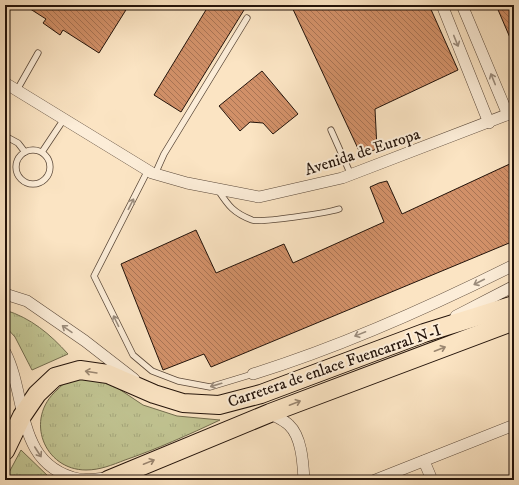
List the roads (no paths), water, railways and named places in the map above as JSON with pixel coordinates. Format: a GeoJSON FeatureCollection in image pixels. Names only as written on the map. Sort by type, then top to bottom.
{"type":"FeatureCollection","features":[{"type":"Feature","properties":{"kind":"main road","name":"Carretera de enlace Fuencarral N-I"},"geometry":{"type":"LineString","coordinates":[[5,451],[22,416],[37,394],[55,377],[80,370],[108,374],[154,394],[183,403],[219,405],[261,394],[424,333],[514,317]]}},
{"type":"Feature","properties":{"kind":"main road","name":"Carretera de enlace Fuencarral N-I"},"geometry":{"type":"LineString","coordinates":[[110,478],[514,317]]}},
{"type":"Feature","properties":{"kind":"street"},"geometry":{"type":"LineString","coordinates":[[442,5],[490,123]]}},
{"type":"Feature","properties":{"kind":"street","name":"Avenida de Europa"},"geometry":{"type":"LineString","coordinates":[[5,83],[152,172],[218,190],[259,197],[351,175],[511,114],[462,5]]}},
{"type":"Feature","properties":{"kind":"street"},"geometry":{"type":"LineString","coordinates":[[253,374],[286,364],[444,300],[514,265]]}},
{"type":"Feature","properties":{"kind":"street"},"geometry":{"type":"LineString","coordinates":[[424,333],[514,286]]}},
{"type":"Feature","properties":{"kind":"street"},"geometry":{"type":"LineString","coordinates":[[5,294],[28,302],[85,341],[154,394]]}},
{"type":"Feature","properties":{"kind":"street"},"geometry":{"type":"LineString","coordinates":[[5,352],[11,363],[22,416],[29,436],[39,455],[51,466],[64,474],[80,479],[110,478]]}},
{"type":"Feature","properties":{"kind":"street"},"geometry":{"type":"LineString","coordinates":[[270,413],[290,426],[297,441],[303,463],[304,480]]}},
{"type":"Feature","properties":{"kind":"street"},"geometry":{"type":"LineString","coordinates":[[375,480],[514,425]]}},
{"type":"Feature","properties":{"kind":"street"},"geometry":{"type":"LineString","coordinates":[[424,460],[432,480]]}},
{"type":"Feature","properties":{"kind":"lane"},"geometry":{"type":"LineString","coordinates":[[247,18],[152,172],[94,276],[133,355],[152,371],[178,381],[210,387],[253,374]]}},
{"type":"Feature","properties":{"kind":"lane"},"geometry":{"type":"LineString","coordinates":[[17,90],[38,54]]}},
{"type":"Feature","properties":{"kind":"lane"},"geometry":{"type":"LineString","coordinates":[[42,152],[64,119]]}},
{"type":"Feature","properties":{"kind":"lane"},"geometry":{"type":"LineString","coordinates":[[331,130],[351,175]]}},
{"type":"Feature","properties":{"kind":"lane"},"geometry":{"type":"LineString","coordinates":[[5,136],[18,143],[25,152]]}},
{"type":"Feature","properties":{"kind":"lane"},"geometry":{"type":"LineString","coordinates":[[37,150],[42,152],[50,161],[50,172],[44,181],[33,185],[23,181],[16,171],[18,160],[25,152],[37,150]]}},
{"type":"Feature","properties":{"kind":"lane"},"geometry":{"type":"LineString","coordinates":[[218,190],[230,209],[253,221],[326,214],[338,209]]}}]}
